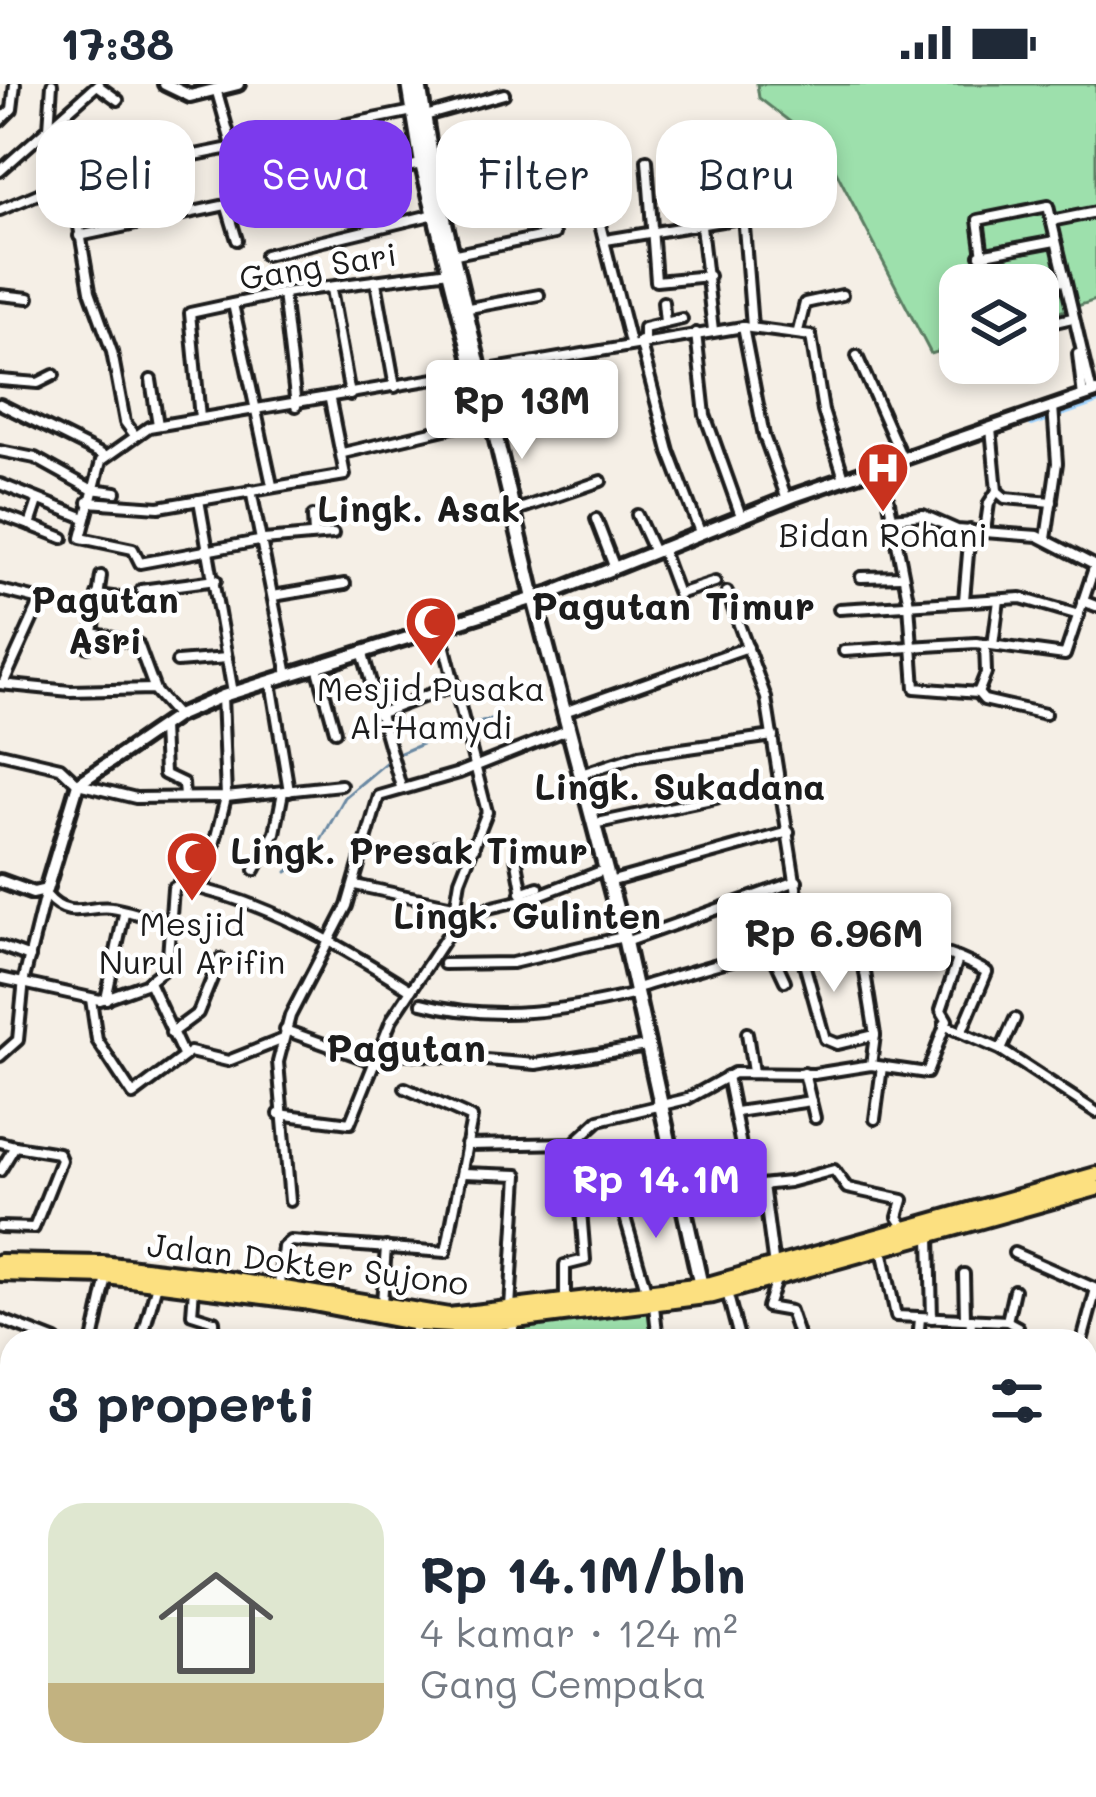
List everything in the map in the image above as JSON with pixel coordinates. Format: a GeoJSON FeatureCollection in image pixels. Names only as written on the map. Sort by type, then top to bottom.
{"type":"FeatureCollection","features":[{"type":"Feature","properties":{"kind":"highway","name":"Jalan Dokter Sujono"},"geometry":{"type":"LineString","coordinates":[[0,1262],[103,1264],[205,1284],[279,1286],[449,1316],[511,1316],[565,1303],[651,1300],[706,1291],[1096,1175]]}},
{"type":"Feature","properties":{"kind":"highway"},"geometry":{"type":"LineString","coordinates":[[850,1251],[882,1249],[1096,1188]]}},
{"type":"Feature","properties":{"kind":"highway"},"geometry":{"type":"LineString","coordinates":[[0,1273],[205,1284],[447,1327],[651,1300]]}},
{"type":"Feature","properties":{"kind":"main road"},"geometry":{"type":"LineString","coordinates":[[409,84],[436,199]]}},
{"type":"Feature","properties":{"kind":"main road"},"geometry":{"type":"LineString","coordinates":[[419,84],[422,164],[436,202]]}},
{"type":"Feature","properties":{"kind":"main road"},"geometry":{"type":"LineString","coordinates":[[444,228],[469,308],[487,419],[513,511]]}},
{"type":"Feature","properties":{"kind":"main road"},"geometry":{"type":"LineString","coordinates":[[450,245],[449,271],[480,373],[548,657],[624,940],[679,1194],[706,1291]]}},
{"type":"Feature","properties":{"kind":"street"},"geometry":{"type":"LineString","coordinates":[[0,121],[12,109],[15,84]]}},
{"type":"Feature","properties":{"kind":"street"},"geometry":{"type":"LineString","coordinates":[[50,120],[52,84]]}},
{"type":"Feature","properties":{"kind":"street"},"geometry":{"type":"LineString","coordinates":[[169,85],[190,96],[238,84]]}},
{"type":"Feature","properties":{"kind":"street"},"geometry":{"type":"LineString","coordinates":[[58,120],[99,85],[118,100]]}},
{"type":"Feature","properties":{"kind":"street"},"geometry":{"type":"LineString","coordinates":[[217,92],[225,120]]}},
{"type":"Feature","properties":{"kind":"street"},"geometry":{"type":"LineString","coordinates":[[384,120],[505,94]]}},
{"type":"Feature","properties":{"kind":"street"},"geometry":{"type":"LineString","coordinates":[[0,171],[36,139]]}},
{"type":"Feature","properties":{"kind":"street"},"geometry":{"type":"LineString","coordinates":[[647,160],[656,281],[709,276]]}},
{"type":"Feature","properties":{"kind":"street"},"geometry":{"type":"LineString","coordinates":[[412,166],[422,164]]}},
{"type":"Feature","properties":{"kind":"street"},"geometry":{"type":"LineString","coordinates":[[0,210],[36,195]]}},
{"type":"Feature","properties":{"kind":"street"},"geometry":{"type":"LineString","coordinates":[[0,1056],[13,1049],[24,980],[78,784],[177,716],[362,650],[534,598],[787,499],[991,428],[1054,413],[1090,394],[1046,205],[980,219],[982,264]]}},
{"type":"Feature","properties":{"kind":"street"},"geometry":{"type":"LineString","coordinates":[[79,236],[219,209]]}},
{"type":"Feature","properties":{"kind":"street"},"geometry":{"type":"LineString","coordinates":[[266,255],[436,209]]}},
{"type":"Feature","properties":{"kind":"street"},"geometry":{"type":"LineString","coordinates":[[1052,220],[1096,212]]}},
{"type":"Feature","properties":{"kind":"street"},"geometry":{"type":"LineString","coordinates":[[78,228],[125,422],[134,434]]}},
{"type":"Feature","properties":{"kind":"street"},"geometry":{"type":"LineString","coordinates":[[233,228],[237,240]]}},
{"type":"Feature","properties":{"kind":"street"},"geometry":{"type":"LineString","coordinates":[[603,228],[669,451],[700,532]]}},
{"type":"Feature","properties":{"kind":"street"},"geometry":{"type":"LineString","coordinates":[[606,240],[672,228]]}},
{"type":"Feature","properties":{"kind":"street"},"geometry":{"type":"LineString","coordinates":[[700,228],[713,330]]}},
{"type":"Feature","properties":{"kind":"street"},"geometry":{"type":"LineString","coordinates":[[746,228],[748,327],[764,436],[787,499]]}},
{"type":"Feature","properties":{"kind":"street"},"geometry":{"type":"LineString","coordinates":[[450,245],[554,234]]}},
{"type":"Feature","properties":{"kind":"street"},"geometry":{"type":"LineString","coordinates":[[980,255],[1055,241]]}},
{"type":"Feature","properties":{"kind":"street","name":"Gang Sari"},"geometry":{"type":"LineString","coordinates":[[200,418],[188,318],[195,312],[283,293],[449,271]]}},
{"type":"Feature","properties":{"kind":"street"},"geometry":{"type":"LineString","coordinates":[[1059,282],[1063,281]]}},
{"type":"Feature","properties":{"kind":"street"},"geometry":{"type":"LineString","coordinates":[[376,283],[395,386]]}},
{"type":"Feature","properties":{"kind":"street"},"geometry":{"type":"LineString","coordinates":[[331,289],[350,395]]}},
{"type":"Feature","properties":{"kind":"street"},"geometry":{"type":"LineString","coordinates":[[283,293],[296,406]]}},
{"type":"Feature","properties":{"kind":"street"},"geometry":{"type":"LineString","coordinates":[[0,295],[28,298]]}},
{"type":"Feature","properties":{"kind":"street"},"geometry":{"type":"LineString","coordinates":[[469,308],[539,295]]}},
{"type":"Feature","properties":{"kind":"street"},"geometry":{"type":"LineString","coordinates":[[798,331],[805,303],[842,295]]}},
{"type":"Feature","properties":{"kind":"street"},"geometry":{"type":"LineString","coordinates":[[663,302],[665,322]]}},
{"type":"Feature","properties":{"kind":"street"},"geometry":{"type":"LineString","coordinates":[[233,304],[272,485]]}},
{"type":"Feature","properties":{"kind":"street"},"geometry":{"type":"LineString","coordinates":[[1059,321],[1072,318]]}},
{"type":"Feature","properties":{"kind":"street"},"geometry":{"type":"LineString","coordinates":[[638,342],[644,328],[682,319]]}},
{"type":"Feature","properties":{"kind":"street"},"geometry":{"type":"LineString","coordinates":[[333,535],[264,540],[142,563],[134,549],[82,540],[91,489],[105,456],[134,434],[158,424],[296,406],[638,342],[748,327],[811,336],[823,411],[844,480]]}},
{"type":"Feature","properties":{"kind":"street"},"geometry":{"type":"LineString","coordinates":[[695,333],[705,415],[741,516]]}},
{"type":"Feature","properties":{"kind":"street"},"geometry":{"type":"LineString","coordinates":[[857,356],[902,458]]}},
{"type":"Feature","properties":{"kind":"street"},"geometry":{"type":"LineString","coordinates":[[0,380],[38,383],[54,375]]}},
{"type":"Feature","properties":{"kind":"street"},"geometry":{"type":"LineString","coordinates":[[152,380],[158,424]]}},
{"type":"Feature","properties":{"kind":"street"},"geometry":{"type":"LineString","coordinates":[[88,502],[159,507],[345,475],[330,400]]}},
{"type":"Feature","properties":{"kind":"street"},"geometry":{"type":"LineString","coordinates":[[0,404],[105,456]]}},
{"type":"Feature","properties":{"kind":"street"},"geometry":{"type":"LineString","coordinates":[[1046,539],[1052,502],[1054,413]]}},
{"type":"Feature","properties":{"kind":"street"},"geometry":{"type":"LineString","coordinates":[[343,453],[487,419]]}},
{"type":"Feature","properties":{"kind":"street"},"geometry":{"type":"LineString","coordinates":[[985,531],[989,502],[997,491],[991,428]]}},
{"type":"Feature","properties":{"kind":"street"},"geometry":{"type":"LineString","coordinates":[[2,452],[35,458],[91,489],[116,492]]}},
{"type":"Feature","properties":{"kind":"street"},"geometry":{"type":"LineString","coordinates":[[882,466],[910,604],[917,690],[978,693],[984,700],[1046,714]]}},
{"type":"Feature","properties":{"kind":"street"},"geometry":{"type":"LineString","coordinates":[[513,511],[601,482]]}},
{"type":"Feature","properties":{"kind":"street"},"geometry":{"type":"LineString","coordinates":[[0,484],[84,521]]}},
{"type":"Feature","properties":{"kind":"street"},"geometry":{"type":"LineString","coordinates":[[251,490],[288,675]]}},
{"type":"Feature","properties":{"kind":"street"},"geometry":{"type":"LineString","coordinates":[[997,491],[1005,498],[1052,502]]}},
{"type":"Feature","properties":{"kind":"street"},"geometry":{"type":"LineString","coordinates":[[199,499],[212,551],[228,695],[226,797],[203,889]]}},
{"type":"Feature","properties":{"kind":"street"},"geometry":{"type":"LineString","coordinates":[[29,525],[38,501]]}},
{"type":"Feature","properties":{"kind":"street"},"geometry":{"type":"LineString","coordinates":[[0,514],[63,538]]}},
{"type":"Feature","properties":{"kind":"street"},"geometry":{"type":"LineString","coordinates":[[637,515],[678,593],[715,582]]}},
{"type":"Feature","properties":{"kind":"street"},"geometry":{"type":"LineString","coordinates":[[844,651],[989,644],[1065,655],[1095,566],[1046,539],[945,527],[923,515],[892,518]]}},
{"type":"Feature","properties":{"kind":"street"},"geometry":{"type":"LineString","coordinates":[[313,516],[314,535]]}},
{"type":"Feature","properties":{"kind":"street"},"geometry":{"type":"LineString","coordinates":[[596,519],[614,566]]}},
{"type":"Feature","properties":{"kind":"street"},"geometry":{"type":"LineString","coordinates":[[964,600],[970,530]]}},
{"type":"Feature","properties":{"kind":"street"},"geometry":{"type":"LineString","coordinates":[[88,647],[101,576]]}},
{"type":"Feature","properties":{"kind":"street"},"geometry":{"type":"LineString","coordinates":[[861,577],[904,576]]}},
{"type":"Feature","properties":{"kind":"street"},"geometry":{"type":"LineString","coordinates":[[141,590],[216,580]]}},
{"type":"Feature","properties":{"kind":"street"},"geometry":{"type":"LineString","coordinates":[[273,596],[345,584]]}},
{"type":"Feature","properties":{"kind":"street"},"geometry":{"type":"LineString","coordinates":[[0,590],[41,600],[2,684],[70,691],[155,690]]}},
{"type":"Feature","properties":{"kind":"street"},"geometry":{"type":"LineString","coordinates":[[727,592],[773,736],[797,881],[802,945],[824,1039],[837,1043],[875,1035]]}},
{"type":"Feature","properties":{"kind":"street"},"geometry":{"type":"LineString","coordinates":[[98,595],[128,599]]}},
{"type":"Feature","properties":{"kind":"street"},"geometry":{"type":"LineString","coordinates":[[978,693],[999,599]]}},
{"type":"Feature","properties":{"kind":"street"},"geometry":{"type":"LineString","coordinates":[[839,609],[999,599],[1040,601],[1079,615]]}},
{"type":"Feature","properties":{"kind":"street"},"geometry":{"type":"LineString","coordinates":[[1083,602],[1096,606]]}},
{"type":"Feature","properties":{"kind":"street"},"geometry":{"type":"LineString","coordinates":[[279,1114],[349,1124],[392,1019],[443,943],[458,907],[460,880],[488,806],[452,686],[440,626]]}},
{"type":"Feature","properties":{"kind":"street"},"geometry":{"type":"LineString","coordinates":[[93,633],[138,644],[155,690],[177,716]]}},
{"type":"Feature","properties":{"kind":"street"},"geometry":{"type":"LineString","coordinates":[[564,712],[748,647]]}},
{"type":"Feature","properties":{"kind":"street"},"geometry":{"type":"LineString","coordinates":[[362,650],[401,788]]}},
{"type":"Feature","properties":{"kind":"street"},"geometry":{"type":"LineString","coordinates":[[177,662],[227,658]]}},
{"type":"Feature","properties":{"kind":"street"},"geometry":{"type":"LineString","coordinates":[[317,666],[335,731]]}},
{"type":"Feature","properties":{"kind":"street"},"geometry":{"type":"LineString","coordinates":[[255,870],[276,830],[286,791],[271,682]]}},
{"type":"Feature","properties":{"kind":"street"},"geometry":{"type":"LineString","coordinates":[[377,714],[452,686]]}},
{"type":"Feature","properties":{"kind":"street"},"geometry":{"type":"LineString","coordinates":[[162,727],[164,776],[183,783],[184,796]]}},
{"type":"Feature","properties":{"kind":"street"},"geometry":{"type":"LineString","coordinates":[[290,1201],[276,1085],[284,1034],[355,884],[380,796],[476,766],[569,729]]}},
{"type":"Feature","properties":{"kind":"street"},"geometry":{"type":"LineString","coordinates":[[580,774],[639,755],[773,736]]}},
{"type":"Feature","properties":{"kind":"street"},"geometry":{"type":"LineString","coordinates":[[0,753],[60,767],[78,784],[136,798],[226,797],[340,784]]}},
{"type":"Feature","properties":{"kind":"street"},"geometry":{"type":"LineString","coordinates":[[592,824],[716,798]]}},
{"type":"Feature","properties":{"kind":"street"},"geometry":{"type":"LineString","coordinates":[[476,911],[789,832]]}},
{"type":"Feature","properties":{"kind":"street"},"geometry":{"type":"LineString","coordinates":[[438,846],[475,848]]}},
{"type":"Feature","properties":{"kind":"street"},"geometry":{"type":"LineString","coordinates":[[523,897],[516,857],[528,852]]}},
{"type":"Feature","properties":{"kind":"street"},"geometry":{"type":"LineString","coordinates":[[0,881],[33,893],[46,892],[63,908],[92,913],[111,908],[171,921]]}},
{"type":"Feature","properties":{"kind":"street"},"geometry":{"type":"LineString","coordinates":[[445,964],[512,963],[624,940],[797,881]]}},
{"type":"Feature","properties":{"kind":"street"},"geometry":{"type":"LineString","coordinates":[[0,978],[91,999],[106,999],[149,982],[166,963],[173,888],[179,884],[248,902],[332,940],[411,990]]}},
{"type":"Feature","properties":{"kind":"street"},"geometry":{"type":"LineString","coordinates":[[355,884],[458,907]]}},
{"type":"Feature","properties":{"kind":"street"},"geometry":{"type":"LineString","coordinates":[[523,897],[538,886]]}},
{"type":"Feature","properties":{"kind":"street"},"geometry":{"type":"LineString","coordinates":[[106,999],[124,914]]}},
{"type":"Feature","properties":{"kind":"street"},"geometry":{"type":"LineString","coordinates":[[860,941],[875,1035],[875,1119]]}},
{"type":"Feature","properties":{"kind":"street"},"geometry":{"type":"LineString","coordinates":[[422,1003],[513,1013],[583,1008],[802,945],[904,943],[987,972],[962,1031]]}},
{"type":"Feature","properties":{"kind":"street"},"geometry":{"type":"LineString","coordinates":[[0,946],[30,957]]}},
{"type":"Feature","properties":{"kind":"street"},"geometry":{"type":"LineString","coordinates":[[773,956],[785,980]]}},
{"type":"Feature","properties":{"kind":"street"},"geometry":{"type":"LineString","coordinates":[[171,1033],[198,1012],[220,958]]}},
{"type":"Feature","properties":{"kind":"street"},"geometry":{"type":"LineString","coordinates":[[466,1144],[565,1145],[599,1120],[661,1108],[706,1091],[727,1076],[876,1066],[929,1072],[944,1025],[941,1010],[957,962]]}},
{"type":"Feature","properties":{"kind":"street"},"geometry":{"type":"LineString","coordinates":[[149,982],[183,1054]]}},
{"type":"Feature","properties":{"kind":"street"},"geometry":{"type":"LineString","coordinates":[[91,999],[92,1030],[131,1095],[183,1054],[228,1061],[284,1034],[377,1063]]}},
{"type":"Feature","properties":{"kind":"street"},"geometry":{"type":"LineString","coordinates":[[1001,1050],[1015,1018]]}},
{"type":"Feature","properties":{"kind":"street"},"geometry":{"type":"LineString","coordinates":[[944,1025],[1001,1050],[1096,1112]]}},
{"type":"Feature","properties":{"kind":"street"},"geometry":{"type":"LineString","coordinates":[[747,1033],[753,1072]]}},
{"type":"Feature","properties":{"kind":"street"},"geometry":{"type":"LineString","coordinates":[[398,1053],[536,1064],[647,1046]]}},
{"type":"Feature","properties":{"kind":"street"},"geometry":{"type":"LineString","coordinates":[[804,1073],[815,1118]]}},
{"type":"Feature","properties":{"kind":"street"},"geometry":{"type":"LineString","coordinates":[[727,1076],[749,1186]]}},
{"type":"Feature","properties":{"kind":"street"},"geometry":{"type":"LineString","coordinates":[[279,1286],[283,1247],[290,1241],[446,1252],[472,1119],[405,1088]]}},
{"type":"Feature","properties":{"kind":"street"},"geometry":{"type":"LineString","coordinates":[[736,1112],[811,1100]]}},
{"type":"Feature","properties":{"kind":"street"},"geometry":{"type":"LineString","coordinates":[[0,1171],[7,1144],[58,1153],[61,1160],[34,1228],[0,1227]]}},
{"type":"Feature","properties":{"kind":"street"},"geometry":{"type":"LineString","coordinates":[[565,1303],[564,1266],[585,1260],[581,1210],[586,1204],[763,1185],[835,1170],[847,1188],[903,1200],[898,1217],[906,1230]]}},
{"type":"Feature","properties":{"kind":"street"},"geometry":{"type":"LineString","coordinates":[[463,1173],[518,1175],[512,1329]]}},
{"type":"Feature","properties":{"kind":"street"},"geometry":{"type":"LineString","coordinates":[[763,1185],[775,1274],[767,1307],[790,1311],[796,1329]]}},
{"type":"Feature","properties":{"kind":"street"},"geometry":{"type":"LineString","coordinates":[[620,1200],[656,1329]]}},
{"type":"Feature","properties":{"kind":"street"},"geometry":{"type":"LineString","coordinates":[[930,1235],[932,1318]]}},
{"type":"Feature","properties":{"kind":"street"},"geometry":{"type":"LineString","coordinates":[[382,1305],[386,1246]]}},
{"type":"Feature","properties":{"kind":"street"},"geometry":{"type":"LineString","coordinates":[[882,1249],[894,1312],[920,1318],[1007,1322],[1018,1329]]}},
{"type":"Feature","properties":{"kind":"street"},"geometry":{"type":"LineString","coordinates":[[1014,1252],[1096,1288],[1085,1329]]}},
{"type":"Feature","properties":{"kind":"street"},"geometry":{"type":"LineString","coordinates":[[964,1274],[969,1329]]}},
{"type":"Feature","properties":{"kind":"street"},"geometry":{"type":"LineString","coordinates":[[96,1329],[107,1276]]}},
{"type":"Feature","properties":{"kind":"street"},"geometry":{"type":"LineString","coordinates":[[144,1329],[157,1282]]}},
{"type":"Feature","properties":{"kind":"street"},"geometry":{"type":"LineString","coordinates":[[205,1284],[192,1314],[214,1321],[214,1329]]}},
{"type":"Feature","properties":{"kind":"street"},"geometry":{"type":"LineString","coordinates":[[1007,1322],[1014,1290]]}},
{"type":"Feature","properties":{"kind":"street"},"geometry":{"type":"LineString","coordinates":[[706,1291],[732,1329]]}},
{"type":"Feature","properties":{"kind":"street"},"geometry":{"type":"LineString","coordinates":[[919,1329],[920,1318]]}},
{"type":"Feature","properties":{"kind":"street"},"geometry":{"type":"LineString","coordinates":[[416,1329],[417,1323]]}},
{"type":"Feature","properties":{"kind":"green space"},"geometry":{"type":"Polygon","coordinates":[[[757,84],[1096,84],[1096,300],[1059,312],[1059,264],[939,264],[939,352],[931,354],[837,173],[837,120],[788,120],[759,98],[757,84]]]}},
{"type":"Feature","properties":{"kind":"green space"},"geometry":{"type":"Polygon","coordinates":[[[653,1311],[655,1329],[520,1329],[653,1311]]]}},
{"type":"Feature","properties":{"kind":"waterway"},"geometry":{"type":"LineString","coordinates":[[1032,423],[1096,401]]}},
{"type":"Feature","properties":{"kind":"waterway"},"geometry":{"type":"LineString","coordinates":[[473,724],[499,718]]}},
{"type":"Feature","properties":{"kind":"waterway"},"geometry":{"type":"LineString","coordinates":[[396,755],[461,727]]}},
{"type":"Feature","properties":{"kind":"waterway"},"geometry":{"type":"LineString","coordinates":[[287,872],[315,851],[345,797],[389,760]]}},
{"type":"Feature","properties":{"kind":"place","name":"Bidan Rohani"},"geometry":{"type":"Point","coordinates":[883,514]}},
{"type":"Feature","properties":{"kind":"place","name":"Mesjid Pusaka Al-Hamydi"},"geometry":{"type":"Point","coordinates":[431,668]}},
{"type":"Feature","properties":{"kind":"place","name":"Mesjid Nurul Arifin"},"geometry":{"type":"Point","coordinates":[192,903]}},
{"type":"Feature","properties":{"kind":"district","name":"Lingk. Asak"},"geometry":{"type":"Point","coordinates":[419,509]}},
{"type":"Feature","properties":{"kind":"district","name":"Pagutan Timur"},"geometry":{"type":"Point","coordinates":[673,606]}},
{"type":"Feature","properties":{"kind":"district","name":"Pagutan Asri"},"geometry":{"type":"Point","coordinates":[105,620]}},
{"type":"Feature","properties":{"kind":"district","name":"Lingk. Sukadana"},"geometry":{"type":"Point","coordinates":[680,787]}},
{"type":"Feature","properties":{"kind":"district","name":"Lingk. Presak Timur"},"geometry":{"type":"Point","coordinates":[409,851]}},
{"type":"Feature","properties":{"kind":"district","name":"Lingk. Gulinten"},"geometry":{"type":"Point","coordinates":[527,916]}},
{"type":"Feature","properties":{"kind":"district","name":"Pagutan"},"geometry":{"type":"Point","coordinates":[406,1048]}}]}
